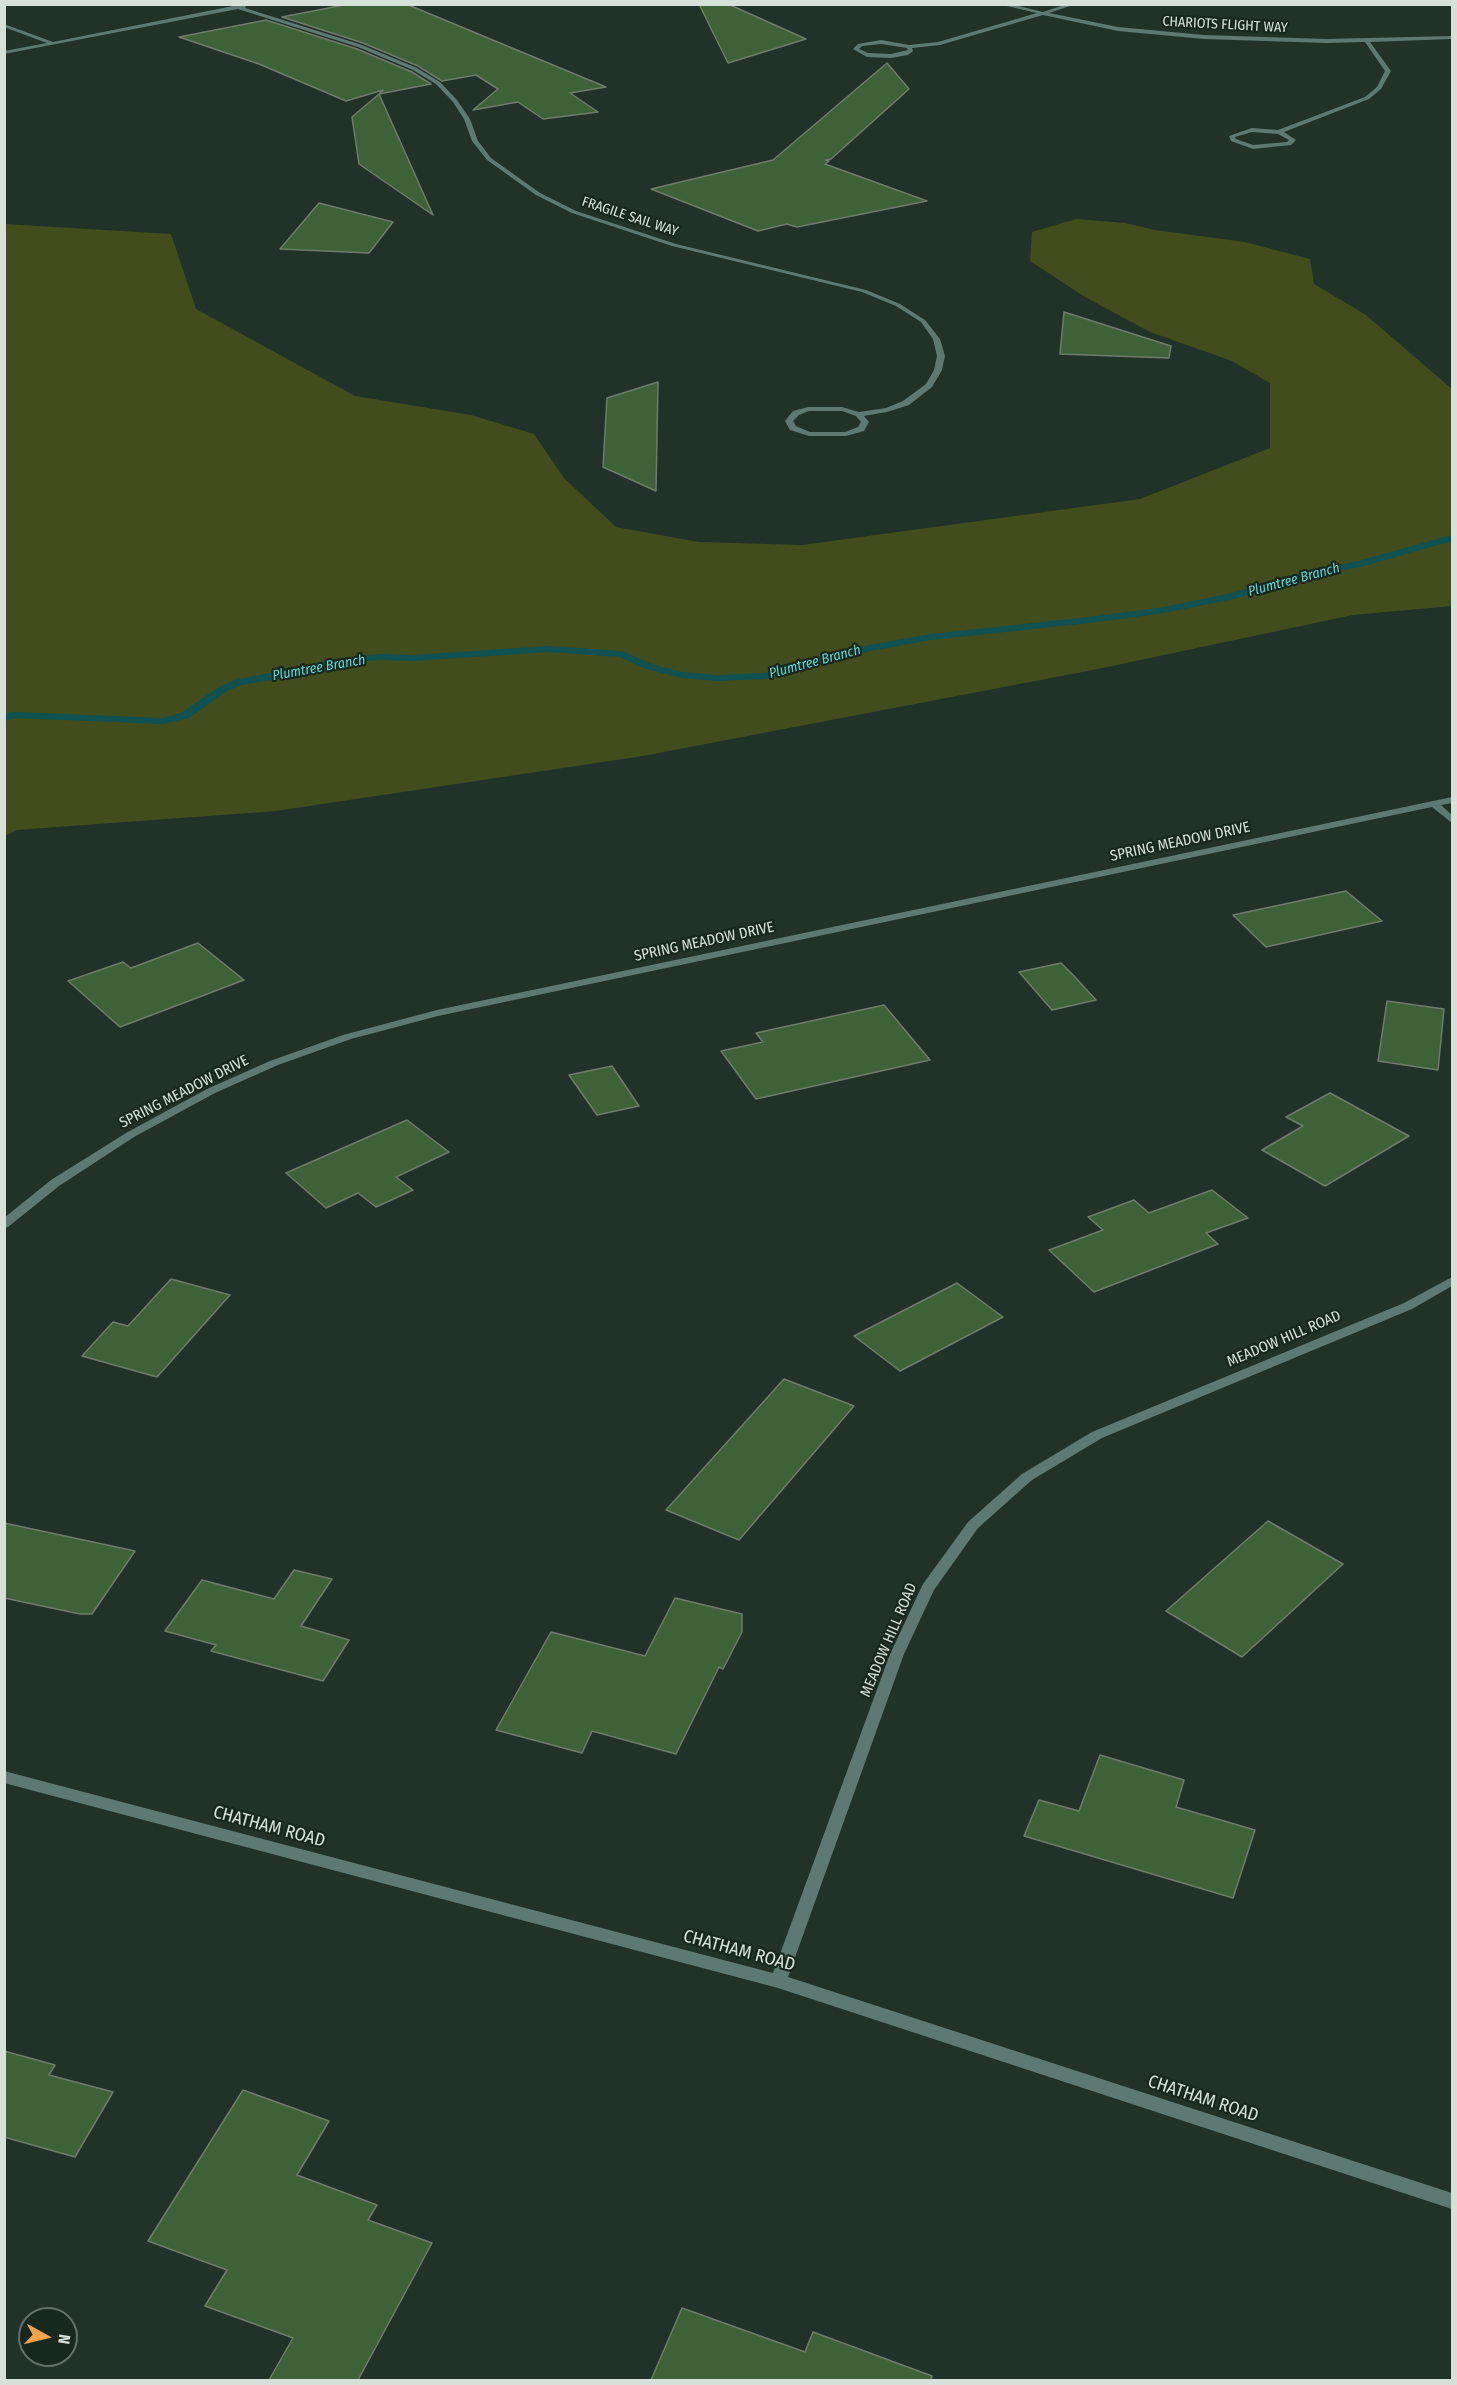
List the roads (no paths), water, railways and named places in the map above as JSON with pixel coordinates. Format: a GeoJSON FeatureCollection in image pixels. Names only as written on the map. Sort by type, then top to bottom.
{"type":"FeatureCollection","features":[{"type":"Feature","properties":{"kind":"street"},"geometry":{"type":"LineString","coordinates":[[4,53],[252,4]]}},
{"type":"Feature","properties":{"kind":"street","name":"CHARIOTS FLIGHT WAY"},"geometry":{"type":"LineString","coordinates":[[1000,4],[1041,15],[1118,29],[1204,37],[1290,41],[1452,38]]}},
{"type":"Feature","properties":{"kind":"street"},"geometry":{"type":"LineString","coordinates":[[909,47],[911,50],[908,53],[891,56],[867,55],[856,49],[860,45],[881,42],[909,47],[938,44],[1074,4]]}},
{"type":"Feature","properties":{"kind":"street","name":"FRAGILE SAIL WAY"},"geometry":{"type":"LineString","coordinates":[[238,7],[390,57],[438,83],[455,101],[467,119],[476,141],[489,159],[538,194],[574,212],[674,245],[864,291],[898,305],[923,321],[936,339],[940,356],[938,370],[929,385],[906,404],[887,410],[860,414],[842,409],[816,408],[796,413],[789,421],[793,428],[809,434],[846,434],[861,429],[865,422],[860,414]]}},
{"type":"Feature","properties":{"kind":"street"},"geometry":{"type":"LineString","coordinates":[[4,26],[52,44]]}},
{"type":"Feature","properties":{"kind":"street"},"geometry":{"type":"LineString","coordinates":[[1279,132],[1293,140],[1280,147],[1253,147],[1233,140],[1232,136],[1252,130],[1279,132],[1367,98],[1386,79],[1388,71],[1367,41]]}},
{"type":"Feature","properties":{"kind":"street","name":"SPRING MEADOW DRIVE"},"geometry":{"type":"LineString","coordinates":[[4,1224],[55,1183],[138,1131],[210,1091],[347,1037],[458,1009],[1452,800]]}},
{"type":"Feature","properties":{"kind":"street"},"geometry":{"type":"LineString","coordinates":[[1434,804],[1452,820]]}},
{"type":"Feature","properties":{"kind":"street","name":"MEADOW HILL ROAD"},"geometry":{"type":"LineString","coordinates":[[778,1981],[897,1654],[928,1588],[973,1525],[1027,1477],[1097,1435],[1408,1306],[1452,1281]]}},
{"type":"Feature","properties":{"kind":"street","name":"CHATHAM ROAD"},"geometry":{"type":"LineString","coordinates":[[4,1777],[778,1981],[1452,2201]]}},
{"type":"Feature","properties":{"kind":"waterway","name":"Plumtree Branch"},"geometry":{"type":"LineString","coordinates":[[4,718],[14,715],[163,721],[185,716],[223,689],[239,682],[292,673],[341,661],[379,657],[413,658],[549,649],[622,654],[650,667],[682,675],[717,678],[765,676],[869,648],[931,637],[1098,619],[1164,610],[1234,596],[1288,579],[1360,564],[1452,538]]}}]}
